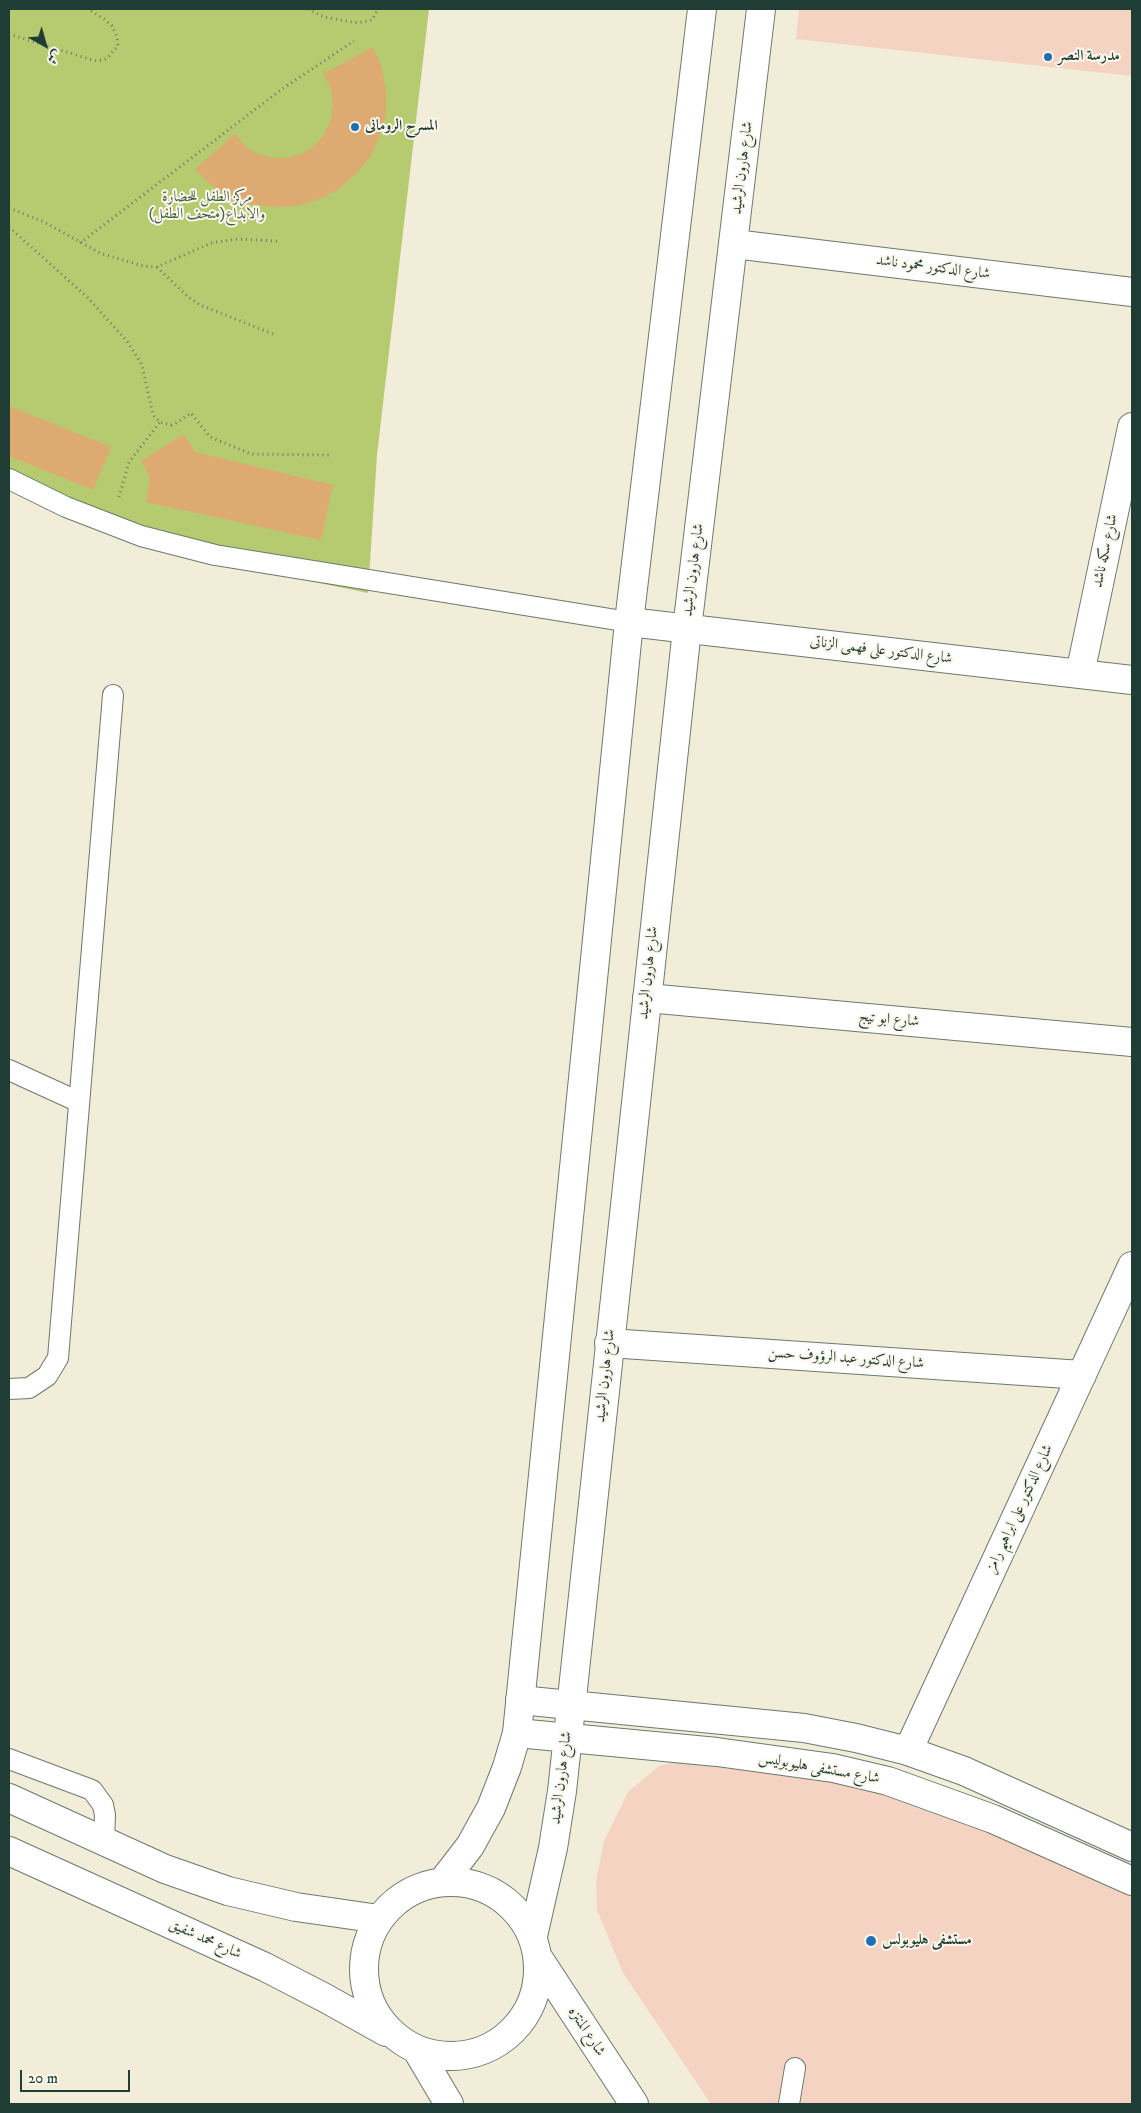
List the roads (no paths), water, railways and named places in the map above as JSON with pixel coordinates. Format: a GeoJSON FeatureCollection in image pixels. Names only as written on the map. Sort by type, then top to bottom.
{"type":"FeatureCollection","features":[{"type":"Feature","properties":{"kind":"street"},"geometry":{"type":"LineString","coordinates":[[442,1881],[470,1846],[491,1808],[507,1767],[517,1733],[629,622],[702,9]]}},
{"type":"Feature","properties":{"kind":"street","name":"شارع هارون الرشيد"},"geometry":{"type":"LineString","coordinates":[[536,1947],[553,1848],[568,1738],[687,629],[761,9]]}},
{"type":"Feature","properties":{"kind":"street","name":"شارع الدكتور محمود ناشد"},"geometry":{"type":"LineString","coordinates":[[734,244],[1132,292]]}},
{"type":"Feature","properties":{"kind":"street","name":"شارع سكه ناشد"},"geometry":{"type":"LineString","coordinates":[[1080,674],[1132,427]]}},
{"type":"Feature","properties":{"kind":"street","name":"شارع الدكتور على فهمى الزناتى"},"geometry":{"type":"LineString","coordinates":[[629,622],[1132,680]]}},
{"type":"Feature","properties":{"kind":"street","name":"شارع ابو تيج"},"geometry":{"type":"LineString","coordinates":[[647,998],[1132,1042]]}},
{"type":"Feature","properties":{"kind":"street","name":"شارع الدكتور على ابراهيم رامز"},"geometry":{"type":"LineString","coordinates":[[908,1751],[1132,1266]]}},
{"type":"Feature","properties":{"kind":"street","name":"شارع الدكتور عبد الرؤوف حسن"},"geometry":{"type":"LineString","coordinates":[[609,1343],[1082,1375]]}},
{"type":"Feature","properties":{"kind":"street"},"geometry":{"type":"LineString","coordinates":[[520,1700],[804,1728],[856,1738],[908,1751],[964,1771],[1132,1847]]}},
{"type":"Feature","properties":{"kind":"street","name":"شارع مستشفى هليوبوليس"},"geometry":{"type":"LineString","coordinates":[[517,1733],[717,1752],[834,1768],[888,1781],[993,1819],[1132,1881]]}},
{"type":"Feature","properties":{"kind":"street"},"geometry":{"type":"LineString","coordinates":[[9,1798],[165,1869],[228,1891],[296,1906],[379,1919]]}},
{"type":"Feature","properties":{"kind":"street","name":"شارع محمد شفيق"},"geometry":{"type":"LineString","coordinates":[[9,1851],[266,1967],[407,2044]]}},
{"type":"Feature","properties":{"kind":"street"},"geometry":{"type":"LineString","coordinates":[[407,2044],[437,2056],[477,2053],[495,2045],[511,2033],[524,2017],[534,1999],[538,1979],[536,1947],[518,1912],[497,1894],[471,1883],[442,1881],[418,1888],[396,1901],[379,1919],[368,1938],[363,1960],[364,1983],[370,2004],[382,2023],[407,2044],[449,2104]]}},
{"type":"Feature","properties":{"kind":"street","name":"شارع المنتزه"},"geometry":{"type":"LineString","coordinates":[[536,1947],[634,2104]]}},
{"type":"Feature","properties":{"kind":"lane"},"geometry":{"type":"LineString","coordinates":[[9,480],[132,533],[205,552],[370,582],[629,622]]}},
{"type":"Feature","properties":{"kind":"lane"},"geometry":{"type":"LineString","coordinates":[[9,1390],[29,1388],[47,1376],[58,1358],[114,694]]}},
{"type":"Feature","properties":{"kind":"lane"},"geometry":{"type":"LineString","coordinates":[[9,1070],[79,1102]]}},
{"type":"Feature","properties":{"kind":"lane"},"geometry":{"type":"LineString","coordinates":[[9,1759],[92,1790],[104,1805],[104,1841]]}},
{"type":"Feature","properties":{"kind":"lane"},"geometry":{"type":"LineString","coordinates":[[789,2104],[795,2068]]}},
{"type":"Feature","properties":{"kind":"place","name":"مدرسة النصر"},"geometry":{"type":"Point","coordinates":[1048,57]}},
{"type":"Feature","properties":{"kind":"place","name":"المسرح الرومانى"},"geometry":{"type":"Point","coordinates":[355,127]}},
{"type":"Feature","properties":{"kind":"place","name":"مستشفى هليوبولس"},"geometry":{"type":"Point","coordinates":[871,1941]}},
{"type":"Feature","properties":{"kind":"park label","name":"مركز الطفل للحضارة والابداع(متحف الطفل)"},"geometry":{"type":"Point","coordinates":[207,206]}}]}
